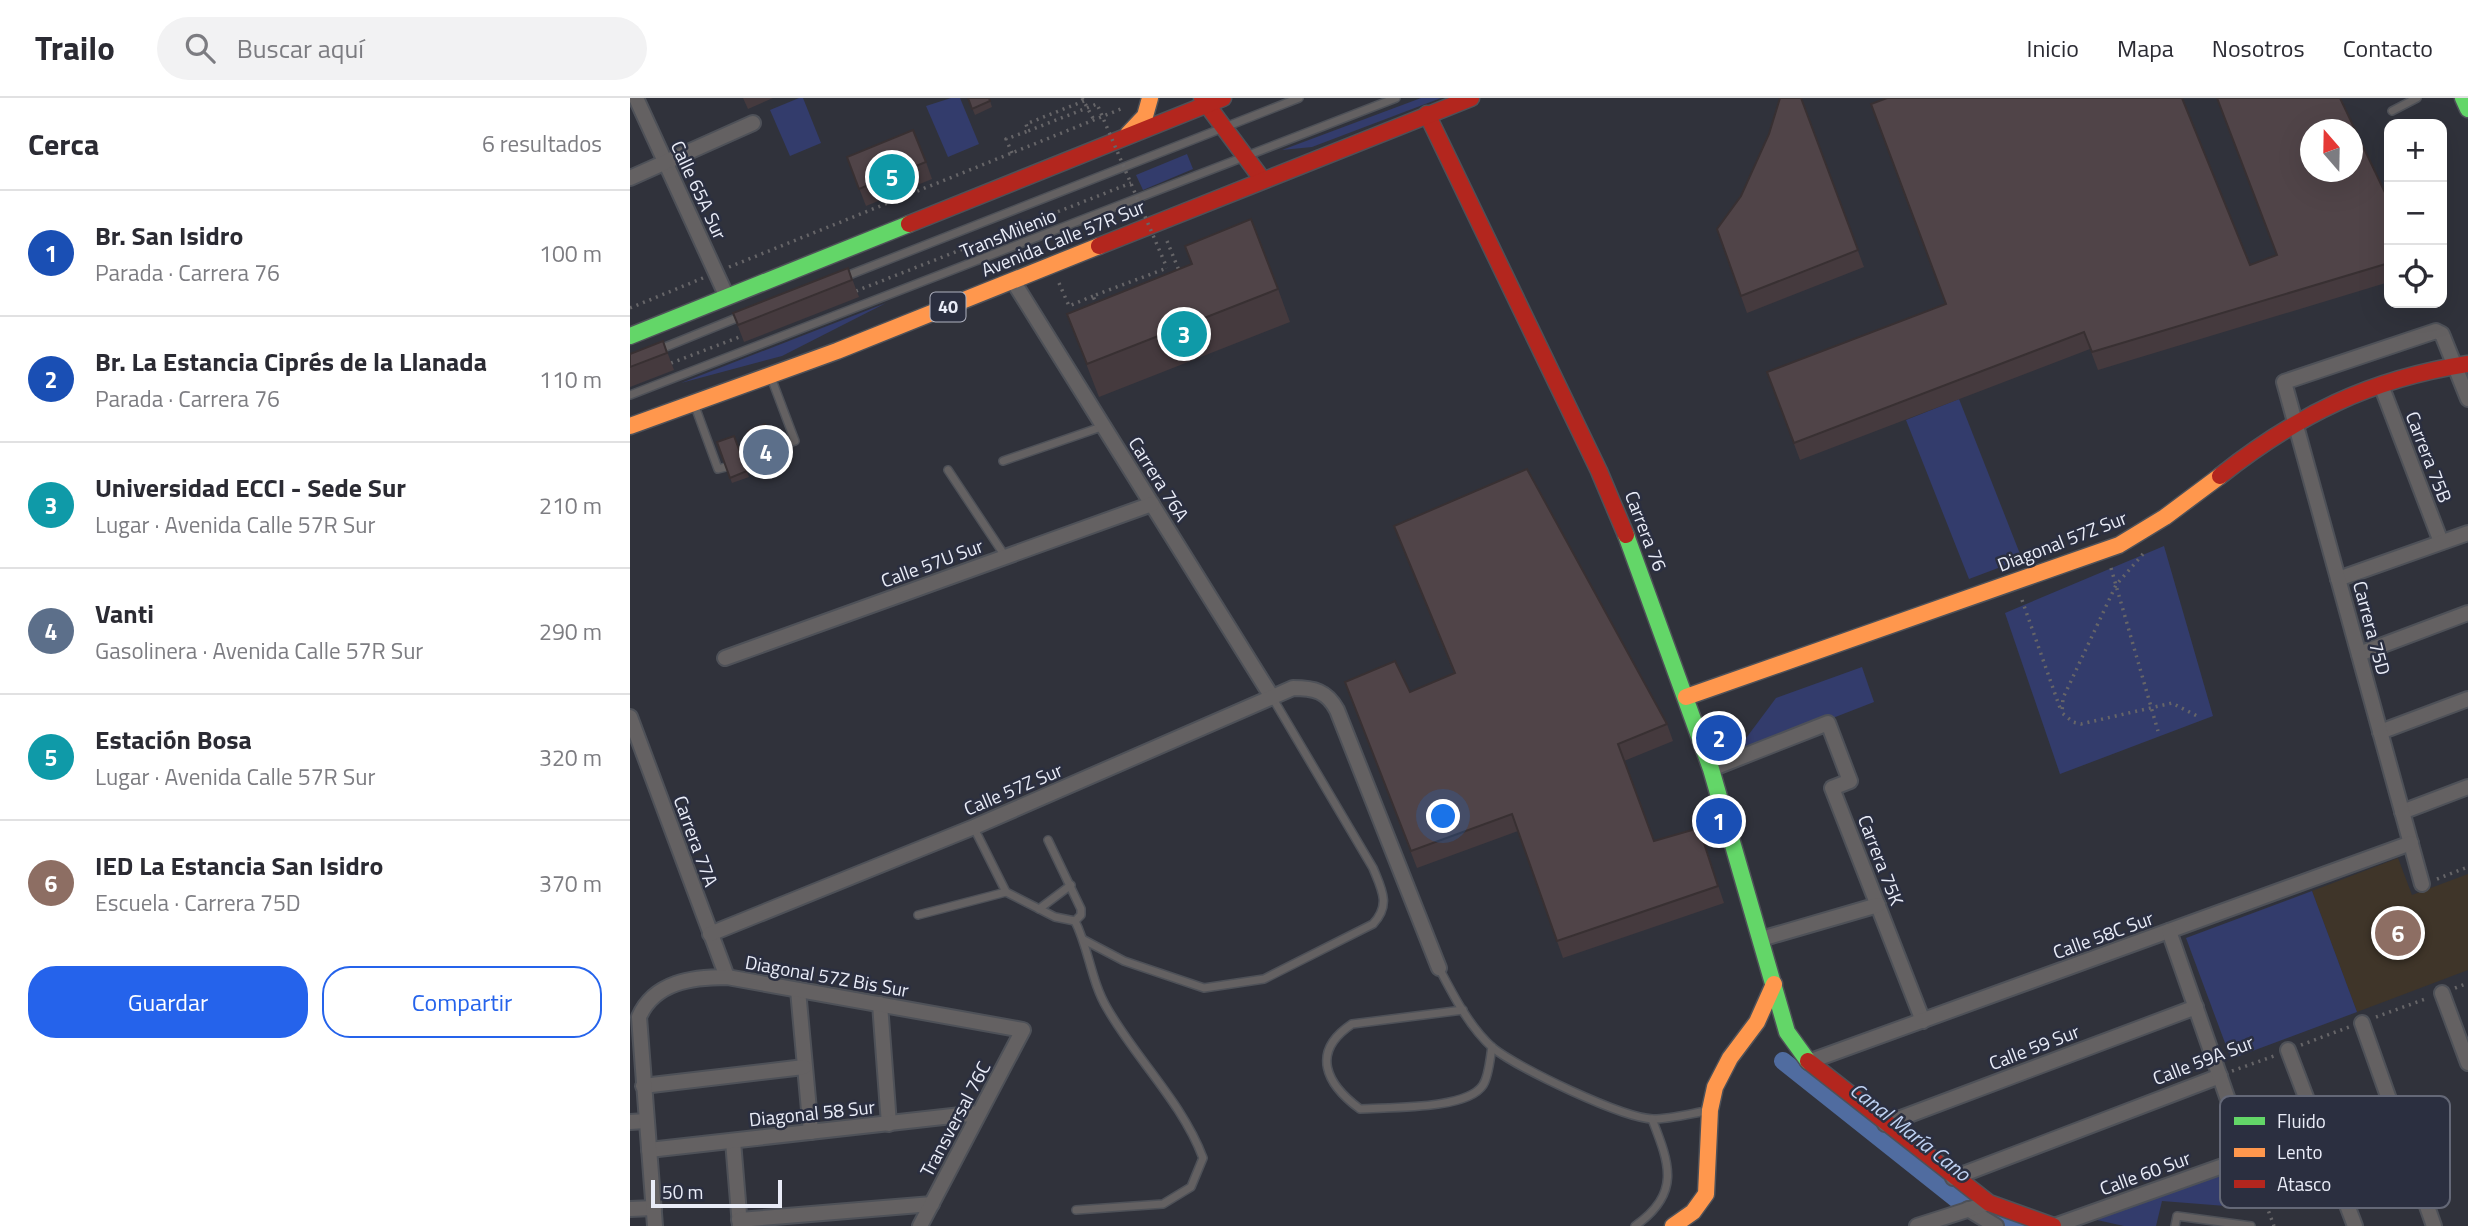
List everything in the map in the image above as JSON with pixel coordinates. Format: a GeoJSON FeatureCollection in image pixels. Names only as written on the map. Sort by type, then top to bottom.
{"type":"FeatureCollection","features":[{"type":"Feature","properties":{"kind":"main road"},"geometry":{"type":"LineString","coordinates":[[1122,138],[1139,124],[1150,98]]}},
{"type":"Feature","properties":{"kind":"main road"},"geometry":{"type":"LineString","coordinates":[[630,336],[1122,138],[1204,101],[1223,98]]}},
{"type":"Feature","properties":{"kind":"main road","name":"Avenida Calle 57R Sur"},"geometry":{"type":"LineString","coordinates":[[630,426],[771,375],[1013,281],[1471,98]]}},
{"type":"Feature","properties":{"kind":"main road"},"geometry":{"type":"LineString","coordinates":[[2463,98],[2468,109]]}},
{"type":"Feature","properties":{"kind":"main road"},"geometry":{"type":"LineString","coordinates":[[1204,101],[1262,180]]}},
{"type":"Feature","properties":{"kind":"main road","name":"Carrera 76"},"geometry":{"type":"LineString","coordinates":[[1427,114],[1607,489],[1711,769],[1787,1032],[1808,1062],[1953,1178],[1989,1203],[2054,1226]]}},
{"type":"Feature","properties":{"kind":"main road","name":"Diagonal 57Z Sur"},"geometry":{"type":"LineString","coordinates":[[1686,697],[2119,545],[2153,526],[2295,422],[2381,385],[2461,365]]}},
{"type":"Feature","properties":{"kind":"main road"},"geometry":{"type":"LineString","coordinates":[[1673,1226],[1693,1212],[1706,1194],[1710,1110],[1721,1073],[1757,1022],[1774,984]]}},
{"type":"Feature","properties":{"kind":"street","name":"Calle 65A Sur"},"geometry":{"type":"LineString","coordinates":[[636,98],[727,297]]}},
{"type":"Feature","properties":{"kind":"street"},"geometry":{"type":"LineString","coordinates":[[630,178],[753,123]]}},
{"type":"Feature","properties":{"kind":"street","name":"Carrera 76A"},"geometry":{"type":"LineString","coordinates":[[1013,281],[1272,697]]}},
{"type":"Feature","properties":{"kind":"street","name":"Carrera 75D"},"geometry":{"type":"LineString","coordinates":[[2422,884],[2284,382],[2437,331],[2442,334],[2461,365]]}},
{"type":"Feature","properties":{"kind":"street"},"geometry":{"type":"LineString","coordinates":[[2461,365],[2468,399]]}},
{"type":"Feature","properties":{"kind":"street","name":"Carrera 75B"},"geometry":{"type":"LineString","coordinates":[[2381,385],[2441,542]]}},
{"type":"Feature","properties":{"kind":"street","name":"Calle 57U Sur"},"geometry":{"type":"LineString","coordinates":[[725,658],[1152,504]]}},
{"type":"Feature","properties":{"kind":"street"},"geometry":{"type":"LineString","coordinates":[[2338,579],[2468,533]]}},
{"type":"Feature","properties":{"kind":"street"},"geometry":{"type":"LineString","coordinates":[[2359,654],[2468,613]]}},
{"type":"Feature","properties":{"kind":"street","name":"Calle 57Z Sur"},"geometry":{"type":"LineString","coordinates":[[710,934],[974,827],[1293,688],[1310,688],[1329,695],[1439,968]]}},
{"type":"Feature","properties":{"kind":"street"},"geometry":{"type":"LineString","coordinates":[[2380,732],[2468,699]]}},
{"type":"Feature","properties":{"kind":"street","name":"Carrera 77A"},"geometry":{"type":"LineString","coordinates":[[630,718],[727,978]]}},
{"type":"Feature","properties":{"kind":"street","name":"Carrera 75K"},"geometry":{"type":"LineString","coordinates":[[1711,769],[1828,723],[1850,781],[1832,788],[1923,1021]]}},
{"type":"Feature","properties":{"kind":"street"},"geometry":{"type":"LineString","coordinates":[[2402,812],[2468,787]]}},
{"type":"Feature","properties":{"kind":"street","name":"Calle 58C Sur"},"geometry":{"type":"LineString","coordinates":[[1808,1062],[2411,844]]}},
{"type":"Feature","properties":{"kind":"street"},"geometry":{"type":"LineString","coordinates":[[1761,939],[1878,905]]}},
{"type":"Feature","properties":{"kind":"street"},"geometry":{"type":"LineString","coordinates":[[2169,931],[2227,1096]]}},
{"type":"Feature","properties":{"kind":"street","name":"Diagonal 57Z Bis Sur"},"geometry":{"type":"LineString","coordinates":[[643,1086],[639,1017],[646,1001],[662,990],[686,981],[727,978],[1023,1030]]}},
{"type":"Feature","properties":{"kind":"street"},"geometry":{"type":"LineString","coordinates":[[798,990],[811,1132]]}},
{"type":"Feature","properties":{"kind":"street"},"geometry":{"type":"LineString","coordinates":[[2442,993],[2468,1063]]}},
{"type":"Feature","properties":{"kind":"street"},"geometry":{"type":"LineString","coordinates":[[880,1004],[889,1124]]}},
{"type":"Feature","properties":{"kind":"street","name":"Calle 59 Sur"},"geometry":{"type":"LineString","coordinates":[[1885,1124],[2196,1007]]}},
{"type":"Feature","properties":{"kind":"street"},"geometry":{"type":"LineString","coordinates":[[2362,1023],[2388,1096]]}},
{"type":"Feature","properties":{"kind":"street","name":"Transversal 76C"},"geometry":{"type":"LineString","coordinates":[[920,1226],[1023,1030]]}},
{"type":"Feature","properties":{"kind":"street"},"geometry":{"type":"LineString","coordinates":[[2288,1050],[2306,1096]]}},
{"type":"Feature","properties":{"kind":"street"},"geometry":{"type":"LineString","coordinates":[[655,1226],[643,1086],[804,1067]]}},
{"type":"Feature","properties":{"kind":"street","name":"Calle 59A Sur"},"geometry":{"type":"LineString","coordinates":[[1953,1178],[2220,1076]]}},
{"type":"Feature","properties":{"kind":"street","name":"Diagonal 58 Sur"},"geometry":{"type":"LineString","coordinates":[[649,1150],[979,1113]]}},
{"type":"Feature","properties":{"kind":"street"},"geometry":{"type":"LineString","coordinates":[[630,1122],[646,1121]]}},
{"type":"Feature","properties":{"kind":"street"},"geometry":{"type":"LineString","coordinates":[[733,1140],[739,1223],[932,1204]]}},
{"type":"Feature","properties":{"kind":"street","name":"Calle 60 Sur"},"geometry":{"type":"LineString","coordinates":[[2054,1226],[2220,1167]]}},
{"type":"Feature","properties":{"kind":"street"},"geometry":{"type":"LineString","coordinates":[[1917,1226],[1989,1203]]}},
{"type":"Feature","properties":{"kind":"street"},"geometry":{"type":"LineString","coordinates":[[630,1209],[654,1208]]}},
{"type":"Feature","properties":{"kind":"street"},"geometry":{"type":"LineString","coordinates":[[2348,1208],[2355,1226]]}},
{"type":"Feature","properties":{"kind":"street"},"geometry":{"type":"LineString","coordinates":[[2428,1208],[2434,1226]]}},
{"type":"Feature","properties":{"kind":"street"},"geometry":{"type":"LineString","coordinates":[[1968,1209],[1972,1226]]}},
{"type":"Feature","properties":{"kind":"street"},"geometry":{"type":"LineString","coordinates":[[1968,1209],[1996,1226]]}},
{"type":"Feature","properties":{"kind":"lane","name":"TransMilenio"},"geometry":{"type":"LineString","coordinates":[[831,282],[1299,98]]}},
{"type":"Feature","properties":{"kind":"lane","name":"TransMilenio"},"geometry":{"type":"LineString","coordinates":[[630,395],[1396,98]]}},
{"type":"Feature","properties":{"kind":"lane"},"geometry":{"type":"LineString","coordinates":[[2392,111],[2417,98]]}},
{"type":"Feature","properties":{"kind":"lane"},"geometry":{"type":"LineString","coordinates":[[654,351],[754,311]]}},
{"type":"Feature","properties":{"kind":"lane"},"geometry":{"type":"LineString","coordinates":[[771,375],[795,441],[775,449]]}},
{"type":"Feature","properties":{"kind":"lane"},"geometry":{"type":"LineString","coordinates":[[693,402],[718,469],[726,467]]}},
{"type":"Feature","properties":{"kind":"lane"},"geometry":{"type":"LineString","coordinates":[[1003,461],[1104,426]]}},
{"type":"Feature","properties":{"kind":"lane"},"geometry":{"type":"LineString","coordinates":[[743,460],[757,455]]}},
{"type":"Feature","properties":{"kind":"lane"},"geometry":{"type":"LineString","coordinates":[[948,470],[1006,557]]}},
{"type":"Feature","properties":{"kind":"lane"},"geometry":{"type":"LineString","coordinates":[[1084,940],[1124,961],[1204,988],[1264,979],[1373,925],[1382,914],[1385,897],[1373,868],[1272,697]]}},
{"type":"Feature","properties":{"kind":"lane"},"geometry":{"type":"LineString","coordinates":[[974,827],[1006,892],[1063,920],[1075,921],[1081,915],[1081,909],[1048,840]]}},
{"type":"Feature","properties":{"kind":"lane"},"geometry":{"type":"LineString","coordinates":[[1039,909],[1070,885]]}},
{"type":"Feature","properties":{"kind":"lane"},"geometry":{"type":"LineString","coordinates":[[918,915],[1006,892]]}},
{"type":"Feature","properties":{"kind":"lane"},"geometry":{"type":"LineString","coordinates":[[1075,921],[1106,1007],[1194,1133],[1203,1158],[1191,1187],[1163,1204],[1076,1210]]}},
{"type":"Feature","properties":{"kind":"lane"},"geometry":{"type":"LineString","coordinates":[[1439,968],[1463,1010],[1493,1047],[1553,1082],[1615,1110],[1652,1119],[1710,1110]]}},
{"type":"Feature","properties":{"kind":"lane"},"geometry":{"type":"LineString","coordinates":[[1463,1010],[1352,1024],[1337,1035],[1326,1054],[1328,1073],[1338,1093],[1360,1109],[1446,1103],[1466,1098],[1483,1086],[1493,1047]]}},
{"type":"Feature","properties":{"kind":"lane"},"geometry":{"type":"LineString","coordinates":[[1635,1226],[1648,1217],[1668,1189],[1668,1161],[1652,1119]]}},
{"type":"Feature","properties":{"kind":"lane"},"geometry":{"type":"LineString","coordinates":[[2175,1226],[2177,1216],[2251,1226]]}},
{"type":"Feature","properties":{"kind":"path"},"geometry":{"type":"LineString","coordinates":[[1028,131],[1026,124],[1083,100],[1094,120]]}},
{"type":"Feature","properties":{"kind":"path"},"geometry":{"type":"LineString","coordinates":[[1012,153],[1006,139],[1097,104],[1167,268],[1069,306]]}},
{"type":"Feature","properties":{"kind":"path"},"geometry":{"type":"LineString","coordinates":[[630,308],[1130,105]]}},
{"type":"Feature","properties":{"kind":"path"},"geometry":{"type":"LineString","coordinates":[[856,291],[1131,183]]}},
{"type":"Feature","properties":{"kind":"path"},"geometry":{"type":"LineString","coordinates":[[1159,221],[1182,277]]}},
{"type":"Feature","properties":{"kind":"path"},"geometry":{"type":"LineString","coordinates":[[1093,296],[1098,310]]}},
{"type":"Feature","properties":{"kind":"path"},"geometry":{"type":"LineString","coordinates":[[671,363],[742,336]]}},
{"type":"Feature","properties":{"kind":"path"},"geometry":{"type":"LineString","coordinates":[[2062,713],[2063,698],[2116,585],[2146,551]]}},
{"type":"Feature","properties":{"kind":"path"},"geometry":{"type":"LineString","coordinates":[[2108,559],[2158,731]]}},
{"type":"Feature","properties":{"kind":"path"},"geometry":{"type":"LineString","coordinates":[[2020,593],[2062,713],[2073,722],[2081,724],[2172,703],[2199,717]]}},
{"type":"Feature","properties":{"kind":"path"},"geometry":{"type":"LineString","coordinates":[[2422,884],[2468,867]]}},
{"type":"Feature","properties":{"kind":"path","name":"Calle 59A Sur"},"geometry":{"type":"LineString","coordinates":[[2220,1076],[2468,983]]}},
{"type":"Feature","properties":{"kind":"path"},"geometry":{"type":"LineString","coordinates":[[2267,1208],[2274,1226]]}},
{"type":"Feature","properties":{"kind":"shaded area"},"geometry":{"type":"Polygon","coordinates":[[[803,98],[821,143],[790,156],[770,110],[803,98]]]}},
{"type":"Feature","properties":{"kind":"shaded area"},"geometry":{"type":"Polygon","coordinates":[[[960,98],[979,144],[948,157],[926,106],[960,98]]]}},
{"type":"Feature","properties":{"kind":"shaded area"},"geometry":{"type":"Polygon","coordinates":[[[1421,98],[1441,98],[1312,147],[1282,150],[1421,98]]]}},
{"type":"Feature","properties":{"kind":"shaded area"},"geometry":{"type":"Polygon","coordinates":[[[1187,154],[1193,169],[1143,190],[1136,175],[1187,154]]]}},
{"type":"Feature","properties":{"kind":"shaded area"},"geometry":{"type":"Polygon","coordinates":[[[886,303],[782,356],[681,383],[886,303]]]}},
{"type":"Feature","properties":{"kind":"shaded area"},"geometry":{"type":"Polygon","coordinates":[[[1959,399],[2022,559],[1969,579],[1906,420],[1959,399]]]}},
{"type":"Feature","properties":{"kind":"shaded area"},"geometry":{"type":"Polygon","coordinates":[[[2164,546],[2213,716],[2060,774],[2005,613],[2164,546]]]}},
{"type":"Feature","properties":{"kind":"shaded area"},"geometry":{"type":"Polygon","coordinates":[[[1862,667],[1874,702],[1732,757],[1776,698],[1862,667]]]}},
{"type":"Feature","properties":{"kind":"shaded area"},"geometry":{"type":"Polygon","coordinates":[[[2398,858],[2412,895],[2468,874],[2468,970],[2357,1012],[2312,891],[2398,858]]]}},
{"type":"Feature","properties":{"kind":"shaded area"},"geometry":{"type":"Polygon","coordinates":[[[2312,891],[2357,1012],[2231,1059],[2186,938],[2312,891]]]}},
{"type":"Feature","properties":{"kind":"shaded area"},"geometry":{"type":"Polygon","coordinates":[[[2220,1171],[2220,1206],[2162,1201],[2156,1226],[2124,1226],[2088,1218],[2220,1171]]]}},
{"type":"Feature","properties":{"kind":"building"},"geometry":{"type":"Polygon","coordinates":[[[968,98],[989,98],[990,101],[972,109],[968,98]]]}},
{"type":"Feature","properties":{"kind":"building"},"geometry":{"type":"Polygon","coordinates":[[[1780,98],[1801,98],[1858,250],[1741,296],[1717,229],[1741,196],[1769,134],[1780,98]]]}},
{"type":"Feature","properties":{"kind":"building"},"geometry":{"type":"Polygon","coordinates":[[[1887,98],[2182,98],[2250,265],[2277,255],[2217,98],[2340,98],[2350,119],[2300,119],[2300,182],[2363,182],[2363,146],[2384,190],[2384,264],[2092,352],[2084,332],[1794,443],[1767,372],[1946,304],[1871,104],[1887,98]]]}},
{"type":"Feature","properties":{"kind":"building"},"geometry":{"type":"Polygon","coordinates":[[[913,130],[926,162],[859,189],[847,157],[913,130]]]}},
{"type":"Feature","properties":{"kind":"building"},"geometry":{"type":"Polygon","coordinates":[[[1251,219],[1278,289],[1087,364],[1067,314],[1192,264],[1185,246],[1251,219]]]}},
{"type":"Feature","properties":{"kind":"building"},"geometry":{"type":"Polygon","coordinates":[[[848,268],[852,280],[738,325],[733,313],[848,268]]]}},
{"type":"Feature","properties":{"kind":"building"},"geometry":{"type":"Polygon","coordinates":[[[663,341],[667,353],[630,367],[630,354],[663,341]]]}},
{"type":"Feature","properties":{"kind":"building"},"geometry":{"type":"Polygon","coordinates":[[[765,424],[779,459],[762,466],[748,431],[765,424]]]}},
{"type":"Feature","properties":{"kind":"building"},"geometry":{"type":"Polygon","coordinates":[[[734,436],[747,471],[730,478],[717,442],[734,436]]]}},
{"type":"Feature","properties":{"kind":"building"},"geometry":{"type":"Polygon","coordinates":[[[1527,469],[1667,724],[1618,744],[1654,841],[1699,828],[1718,886],[1557,941],[1512,814],[1411,851],[1345,682],[1395,661],[1410,692],[1455,673],[1394,526],[1527,469]]]}},
{"type":"Feature","properties":{"kind":"waterway","name":"Canal María Cano"},"geometry":{"type":"LineString","coordinates":[[1783,1061],[1959,1201],[2016,1226]]}},
{"type":"Feature","properties":{"kind":"traffic: fast"},"geometry":{"type":"LineString","coordinates":[[2463,98],[2468,109]]}},
{"type":"Feature","properties":{"kind":"traffic: fast"},"geometry":{"type":"LineString","coordinates":[[630,336],[909,224]]}},
{"type":"Feature","properties":{"kind":"traffic: fast"},"geometry":{"type":"LineString","coordinates":[[1626,535],[1711,769],[1787,1032],[1808,1061]]}},
{"type":"Feature","properties":{"kind":"traffic: slow"},"geometry":{"type":"LineString","coordinates":[[1128,134],[1145,116],[1150,98]]}},
{"type":"Feature","properties":{"kind":"traffic: slow"},"geometry":{"type":"LineString","coordinates":[[630,426],[837,351],[1099,246]]}},
{"type":"Feature","properties":{"kind":"traffic: slow"},"geometry":{"type":"LineString","coordinates":[[1686,697],[2119,545],[2165,517],[2220,476]]}},
{"type":"Feature","properties":{"kind":"traffic: slow"},"geometry":{"type":"LineString","coordinates":[[1673,1226],[1693,1212],[1706,1194],[1710,1110],[1715,1087],[1730,1058],[1757,1022],[1774,984]]}},
{"type":"Feature","properties":{"kind":"traffic: jam"},"geometry":{"type":"LineString","coordinates":[[1202,98],[1262,179]]}},
{"type":"Feature","properties":{"kind":"traffic: jam"},"geometry":{"type":"LineString","coordinates":[[909,224],[1223,98]]}},
{"type":"Feature","properties":{"kind":"traffic: jam"},"geometry":{"type":"LineString","coordinates":[[1099,246],[1471,98]]}},
{"type":"Feature","properties":{"kind":"traffic: jam"},"geometry":{"type":"LineString","coordinates":[[1427,114],[1599,471],[1626,535]]}},
{"type":"Feature","properties":{"kind":"traffic: jam"},"geometry":{"type":"LineString","coordinates":[[2220,476],[2277,435],[2336,403],[2399,379],[2468,364]]}},
{"type":"Feature","properties":{"kind":"traffic: jam"},"geometry":{"type":"LineString","coordinates":[[1808,1061],[1989,1203],[2053,1226]]}},
{"type":"Feature","properties":{"kind":"place","name":"Estación Bosa"},"geometry":{"type":"Point","coordinates":[892,177]}},
{"type":"Feature","properties":{"kind":"place","name":"Universidad ECCI - Sede Sur"},"geometry":{"type":"Point","coordinates":[1184,334]}},
{"type":"Feature","properties":{"kind":"place","name":"Vanti"},"geometry":{"type":"Point","coordinates":[766,452]}},
{"type":"Feature","properties":{"kind":"place","name":"Br. La Estancia Ciprés de la Llanada"},"geometry":{"type":"Point","coordinates":[1719,738]}},
{"type":"Feature","properties":{"kind":"place","name":"Br. San Isidro"},"geometry":{"type":"Point","coordinates":[1719,821]}},
{"type":"Feature","properties":{"kind":"place","name":"IED La Estancia San Isidro"},"geometry":{"type":"Point","coordinates":[2398,933]}}]}
